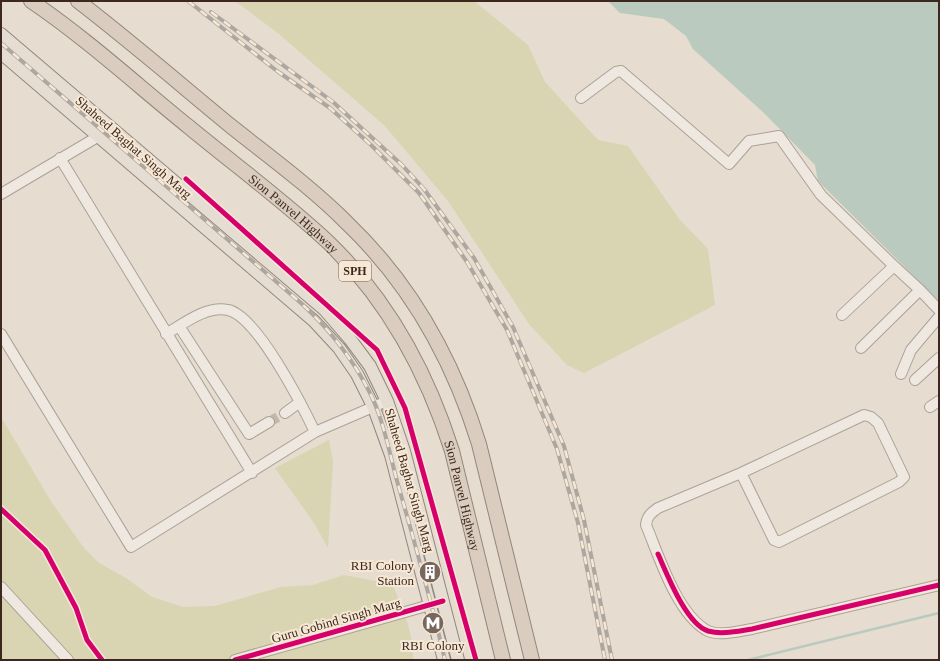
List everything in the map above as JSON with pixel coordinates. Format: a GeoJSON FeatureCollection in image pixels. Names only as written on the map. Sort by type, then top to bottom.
{"type":"FeatureCollection","features":[{"type":"Feature","properties":{"kind":"highway","name":"Sion Panvel Highway"},"geometry":{"type":"LineString","coordinates":[[31,1],[75,34],[306,222],[350,265],[388,313],[419,366],[443,422],[452,451],[503,660]]}},
{"type":"Feature","properties":{"kind":"highway","name":"SPH"},"geometry":{"type":"LineString","coordinates":[[78,1],[323,201],[370,246],[410,297],[444,353],[469,413],[479,444],[532,660]]}},
{"type":"Feature","properties":{"kind":"main road","name":"Shaheed Baghat Singh Marg"},"geometry":{"type":"LineString","coordinates":[[1,34],[324,310],[350,339],[370,366],[387,401],[404,451],[458,660]]}},
{"type":"Feature","properties":{"kind":"main road","name":"Shaheed Baghat Singh Marg"},"geometry":{"type":"LineString","coordinates":[[1,53],[314,321],[339,348],[357,374],[390,455],[444,660]]}},
{"type":"Feature","properties":{"kind":"street"},"geometry":{"type":"LineString","coordinates":[[581,98],[616,72],[620,71],[729,164],[749,141],[779,136],[821,195],[939,310]]}},
{"type":"Feature","properties":{"kind":"street"},"geometry":{"type":"LineString","coordinates":[[1,194],[99,136]]}},
{"type":"Feature","properties":{"kind":"street"},"geometry":{"type":"LineString","coordinates":[[60,158],[252,473]]}},
{"type":"Feature","properties":{"kind":"street"},"geometry":{"type":"LineString","coordinates":[[842,315],[894,266]]}},
{"type":"Feature","properties":{"kind":"street"},"geometry":{"type":"LineString","coordinates":[[860,348],[920,290]]}},
{"type":"Feature","properties":{"kind":"street"},"geometry":{"type":"LineString","coordinates":[[166,334],[203,313],[216,310],[228,310],[244,318],[274,358],[300,402],[315,432]]}},
{"type":"Feature","properties":{"kind":"street"},"geometry":{"type":"LineString","coordinates":[[901,374],[911,350],[939,317]]}},
{"type":"Feature","properties":{"kind":"street"},"geometry":{"type":"LineString","coordinates":[[179,326],[248,434],[269,422]]}},
{"type":"Feature","properties":{"kind":"street"},"geometry":{"type":"LineString","coordinates":[[1,334],[131,547],[252,473],[315,432],[387,401]]}},
{"type":"Feature","properties":{"kind":"street"},"geometry":{"type":"LineString","coordinates":[[915,380],[939,358]]}},
{"type":"Feature","properties":{"kind":"street"},"geometry":{"type":"LineString","coordinates":[[930,407],[939,401]]}},
{"type":"Feature","properties":{"kind":"street"},"geometry":{"type":"LineString","coordinates":[[285,413],[300,402]]}},
{"type":"Feature","properties":{"kind":"street"},"geometry":{"type":"LineString","coordinates":[[741,473],[774,540],[779,542],[899,482],[904,477],[878,423],[871,417],[864,415],[741,473],[658,508],[652,512],[647,518],[646,525],[658,554],[685,610],[707,630],[727,633],[752,629],[939,585]]}},
{"type":"Feature","properties":{"kind":"street"},"geometry":{"type":"LineString","coordinates":[[1,587],[68,660]]}},
{"type":"Feature","properties":{"kind":"street","name":"Guru Gobind Singh Marg"},"geometry":{"type":"LineString","coordinates":[[235,660],[443,601]]}},
{"type":"Feature","properties":{"kind":"shaded area"},"geometry":{"type":"Polygon","coordinates":[[[235,1],[474,1],[528,45],[545,82],[598,140],[628,146],[680,220],[708,249],[715,305],[584,373],[567,365],[529,324],[448,201],[385,126],[279,34],[235,1]]]}},
{"type":"Feature","properties":{"kind":"shaded area"},"geometry":{"type":"Polygon","coordinates":[[[608,1],[939,1],[939,301],[818,181],[815,165],[765,114],[693,49],[686,36],[664,19],[620,13],[608,1]]]}},
{"type":"Feature","properties":{"kind":"shaded area"},"geometry":{"type":"Polygon","coordinates":[[[1,417],[52,503],[84,548],[99,563],[126,578],[152,597],[183,607],[215,606],[281,587],[313,585],[344,575],[375,581],[390,579],[409,628],[413,649],[413,660],[1,660],[1,417]]]}},
{"type":"Feature","properties":{"kind":"shaded area"},"geometry":{"type":"Polygon","coordinates":[[[329,440],[333,461],[328,548],[314,523],[275,468],[329,440]]]}},
{"type":"Feature","properties":{"kind":"waterway"},"geometry":{"type":"LineString","coordinates":[[748,660],[939,613]]}},
{"type":"Feature","properties":{"kind":"tunnel"},"geometry":{"type":"LineString","coordinates":[[269,422],[285,413]]}},
{"type":"Feature","properties":{"kind":"railway"},"geometry":{"type":"LineString","coordinates":[[188,1],[277,71],[330,108],[371,145],[419,193],[467,262],[507,330],[557,449],[578,523],[605,660]]}},
{"type":"Feature","properties":{"kind":"railway"},"geometry":{"type":"LineString","coordinates":[[211,12],[333,102],[402,165],[424,189],[474,258],[513,327],[564,446],[584,520],[612,660]]}},
{"type":"Feature","properties":{"kind":"railway"},"geometry":{"type":"LineString","coordinates":[[1,43],[302,304],[339,344],[369,391],[382,423],[445,660]]}},
{"type":"Feature","properties":{"kind":"cycle path"},"geometry":{"type":"LineString","coordinates":[[186,179],[377,350],[405,408],[476,660]]}},
{"type":"Feature","properties":{"kind":"cycle path"},"geometry":{"type":"LineString","coordinates":[[1,509],[45,550],[76,608],[87,640],[102,660]]}},
{"type":"Feature","properties":{"kind":"cycle path"},"geometry":{"type":"LineString","coordinates":[[658,554],[678,597],[692,619],[700,627],[708,631],[719,633],[752,629],[939,585]]}},
{"type":"Feature","properties":{"kind":"cycle path"},"geometry":{"type":"LineString","coordinates":[[235,660],[443,601]]}},
{"type":"Feature","properties":{"kind":"place","name":"RBI Colony Station"},"geometry":{"type":"Point","coordinates":[430,572]}},
{"type":"Feature","properties":{"kind":"place","name":"RBI Colony"},"geometry":{"type":"Point","coordinates":[433,623]}}]}
